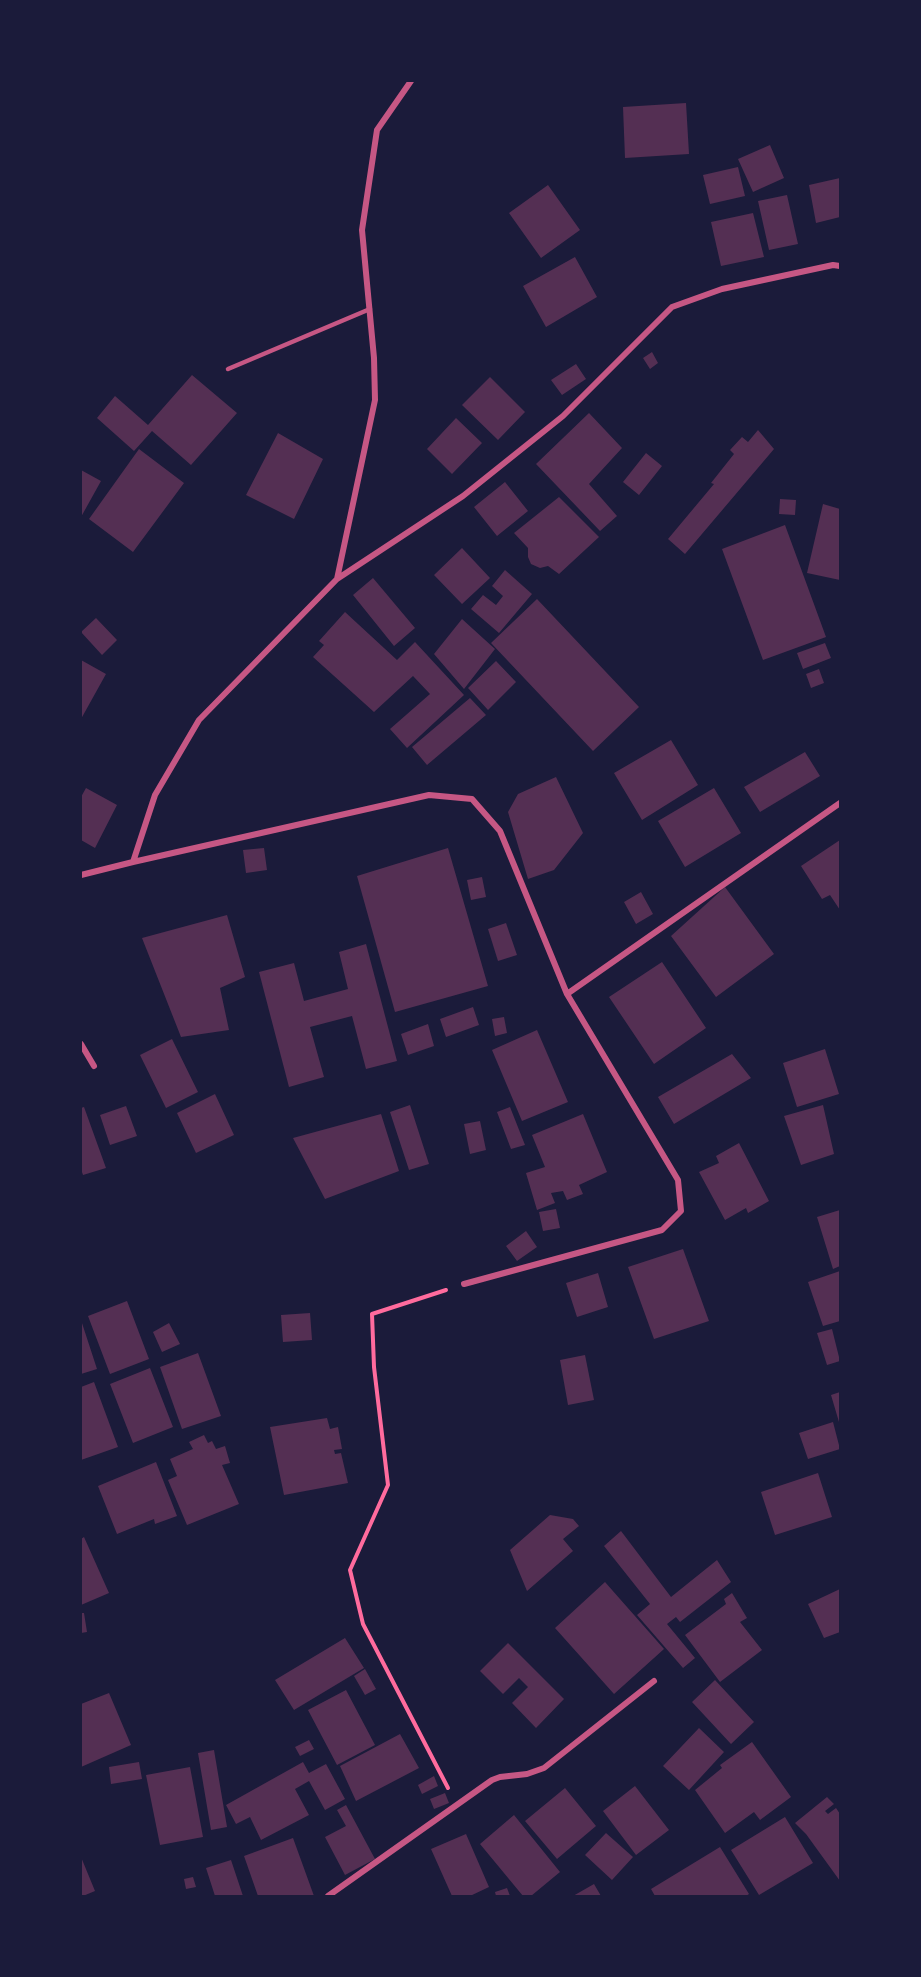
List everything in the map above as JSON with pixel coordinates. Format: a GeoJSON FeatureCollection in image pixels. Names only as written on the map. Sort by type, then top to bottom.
{"type":"FeatureCollection","features":[{"type":"Feature","properties":{"kind":"street"},"geometry":{"type":"LineString","coordinates":[[337,579],[375,400],[370,309],[362,230],[377,130],[411,81]]}},
{"type":"Feature","properties":{"kind":"street"},"geometry":{"type":"LineString","coordinates":[[133,862],[155,795],[199,720],[337,579],[463,496],[564,416],[672,307],[722,288],[833,265],[840,266]]}},
{"type":"Feature","properties":{"kind":"street"},"geometry":{"type":"LineString","coordinates":[[81,874],[429,795],[472,799],[500,831],[567,994],[678,1180],[681,1210],[662,1230],[464,1284]]}},
{"type":"Feature","properties":{"kind":"street"},"geometry":{"type":"LineString","coordinates":[[567,994],[840,803]]}},
{"type":"Feature","properties":{"kind":"street"},"geometry":{"type":"LineString","coordinates":[[81,1044],[94,1066]]}},
{"type":"Feature","properties":{"kind":"street"},"geometry":{"type":"LineString","coordinates":[[328,1896],[492,1780],[527,1774],[544,1768],[654,1681]]}},
{"type":"Feature","properties":{"kind":"lane"},"geometry":{"type":"LineString","coordinates":[[228,369],[370,309]]}},
{"type":"Feature","properties":{"kind":"path"},"geometry":{"type":"LineString","coordinates":[[457,1805],[363,1624],[350,1570],[388,1485],[374,1367],[372,1314],[464,1284]]}},
{"type":"Feature","properties":{"kind":"building"},"geometry":{"type":"Polygon","coordinates":[[[686,103],[689,154],[625,158],[623,107],[686,103]]]}},
{"type":"Feature","properties":{"kind":"building"},"geometry":{"type":"Polygon","coordinates":[[[770,145],[784,178],[753,192],[738,159],[770,145]]]}},
{"type":"Feature","properties":{"kind":"building"},"geometry":{"type":"Polygon","coordinates":[[[738,167],[745,196],[710,204],[703,175],[738,167]]]}},
{"type":"Feature","properties":{"kind":"building"},"geometry":{"type":"Polygon","coordinates":[[[840,178],[840,217],[816,223],[809,185],[840,178]]]}},
{"type":"Feature","properties":{"kind":"building"},"geometry":{"type":"Polygon","coordinates":[[[548,185],[580,230],[541,258],[509,213],[548,185]]]}},
{"type":"Feature","properties":{"kind":"building"},"geometry":{"type":"Polygon","coordinates":[[[787,195],[798,244],[769,250],[758,201],[787,195]]]}},
{"type":"Feature","properties":{"kind":"building"},"geometry":{"type":"Polygon","coordinates":[[[753,213],[764,257],[721,266],[711,222],[753,213]]]}},
{"type":"Feature","properties":{"kind":"building"},"geometry":{"type":"Polygon","coordinates":[[[575,257],[597,297],[546,327],[523,286],[575,257]]]}},
{"type":"Feature","properties":{"kind":"building"},"geometry":{"type":"Polygon","coordinates":[[[652,352],[658,363],[650,369],[643,358],[652,352]]]}},
{"type":"Feature","properties":{"kind":"building"},"geometry":{"type":"Polygon","coordinates":[[[576,364],[586,379],[562,395],[551,380],[576,364]]]}},
{"type":"Feature","properties":{"kind":"building"},"geometry":{"type":"Polygon","coordinates":[[[192,375],[237,413],[191,465],[152,431],[134,451],[97,418],[115,396],[148,425],[192,375]]]}},
{"type":"Feature","properties":{"kind":"building"},"geometry":{"type":"Polygon","coordinates":[[[490,377],[525,412],[498,440],[462,405],[490,377]]]}},
{"type":"Feature","properties":{"kind":"building"},"geometry":{"type":"Polygon","coordinates":[[[589,413],[622,448],[589,484],[617,516],[600,531],[536,464],[589,413]]]}},
{"type":"Feature","properties":{"kind":"building"},"geometry":{"type":"Polygon","coordinates":[[[456,418],[482,443],[452,474],[427,449],[456,418]]]}},
{"type":"Feature","properties":{"kind":"building"},"geometry":{"type":"Polygon","coordinates":[[[758,430],[774,449],[685,554],[668,539],[714,484],[711,483],[734,454],[730,450],[742,437],[748,442],[758,430]]]}},
{"type":"Feature","properties":{"kind":"building"},"geometry":{"type":"Polygon","coordinates":[[[278,433],[323,459],[294,519],[246,495],[278,433]]]}},
{"type":"Feature","properties":{"kind":"building"},"geometry":{"type":"Polygon","coordinates":[[[139,449],[184,483],[133,552],[89,519],[139,449]]]}},
{"type":"Feature","properties":{"kind":"building"},"geometry":{"type":"Polygon","coordinates":[[[646,453],[662,466],[639,495],[623,482],[646,453]]]}},
{"type":"Feature","properties":{"kind":"building"},"geometry":{"type":"Polygon","coordinates":[[[81,470],[101,481],[81,517],[81,470]]]}},
{"type":"Feature","properties":{"kind":"building"},"geometry":{"type":"Polygon","coordinates":[[[505,482],[528,511],[497,536],[474,507],[505,482]]]}},
{"type":"Feature","properties":{"kind":"building"},"geometry":{"type":"Polygon","coordinates":[[[559,497],[599,537],[559,574],[548,566],[540,568],[531,564],[528,548],[514,533],[559,497]]]}},
{"type":"Feature","properties":{"kind":"building"},"geometry":{"type":"Polygon","coordinates":[[[780,499],[796,500],[795,515],[779,514],[780,499]]]}},
{"type":"Feature","properties":{"kind":"building"},"geometry":{"type":"Polygon","coordinates":[[[823,504],[840,509],[840,580],[807,573],[823,504]]]}},
{"type":"Feature","properties":{"kind":"building"},"geometry":{"type":"Polygon","coordinates":[[[785,525],[826,637],[763,660],[722,549],[785,525]]]}},
{"type":"Feature","properties":{"kind":"building"},"geometry":{"type":"Polygon","coordinates":[[[462,548],[490,578],[462,604],[434,575],[462,548]]]}},
{"type":"Feature","properties":{"kind":"building"},"geometry":{"type":"Polygon","coordinates":[[[505,570],[532,594],[499,633],[471,609],[483,595],[496,605],[503,596],[492,586],[505,570]]]}},
{"type":"Feature","properties":{"kind":"building"},"geometry":{"type":"Polygon","coordinates":[[[373,578],[415,628],[394,646],[353,595],[373,578]]]}},
{"type":"Feature","properties":{"kind":"building"},"geometry":{"type":"Polygon","coordinates":[[[537,599],[639,707],[593,751],[491,643],[537,599]]]}},
{"type":"Feature","properties":{"kind":"building"},"geometry":{"type":"Polygon","coordinates":[[[345,612],[397,660],[415,642],[464,695],[407,748],[390,729],[430,694],[413,676],[374,712],[313,657],[324,645],[319,641],[345,612]]]}},
{"type":"Feature","properties":{"kind":"building"},"geometry":{"type":"Polygon","coordinates":[[[96,618],[117,640],[102,655],[81,632],[96,618]]]}},
{"type":"Feature","properties":{"kind":"building"},"geometry":{"type":"Polygon","coordinates":[[[462,619],[495,649],[464,689],[434,654],[462,619]]]}},
{"type":"Feature","properties":{"kind":"building"},"geometry":{"type":"Polygon","coordinates":[[[825,643],[831,658],[803,669],[797,653],[825,643]]]}},
{"type":"Feature","properties":{"kind":"building"},"geometry":{"type":"Polygon","coordinates":[[[81,660],[106,674],[81,719],[81,660]]]}},
{"type":"Feature","properties":{"kind":"building"},"geometry":{"type":"Polygon","coordinates":[[[496,661],[516,682],[488,710],[468,688],[496,661]]]}},
{"type":"Feature","properties":{"kind":"building"},"geometry":{"type":"Polygon","coordinates":[[[819,669],[824,683],[811,688],[806,674],[819,669]]]}},
{"type":"Feature","properties":{"kind":"building"},"geometry":{"type":"Polygon","coordinates":[[[470,698],[486,715],[427,765],[412,747],[470,698]]]}},
{"type":"Feature","properties":{"kind":"building"},"geometry":{"type":"Polygon","coordinates":[[[671,740],[698,785],[642,820],[614,773],[671,740]]]}},
{"type":"Feature","properties":{"kind":"building"},"geometry":{"type":"Polygon","coordinates":[[[805,752],[820,776],[760,812],[744,787],[805,752]]]}},
{"type":"Feature","properties":{"kind":"building"},"geometry":{"type":"Polygon","coordinates":[[[556,777],[583,833],[554,870],[528,879],[508,812],[518,794],[556,777]]]}},
{"type":"Feature","properties":{"kind":"building"},"geometry":{"type":"Polygon","coordinates":[[[86,788],[117,805],[95,848],[81,840],[81,797],[86,788]]]}},
{"type":"Feature","properties":{"kind":"building"},"geometry":{"type":"Polygon","coordinates":[[[714,788],[741,833],[685,867],[658,821],[714,788]]]}},
{"type":"Feature","properties":{"kind":"building"},"geometry":{"type":"Polygon","coordinates":[[[840,840],[840,910],[830,895],[822,899],[801,866],[840,840]]]}},
{"type":"Feature","properties":{"kind":"building"},"geometry":{"type":"Polygon","coordinates":[[[264,848],[267,870],[246,873],[243,850],[264,848]]]}},
{"type":"Feature","properties":{"kind":"building"},"geometry":{"type":"Polygon","coordinates":[[[448,848],[488,986],[395,1012],[357,876],[448,848]]]}},
{"type":"Feature","properties":{"kind":"building"},"geometry":{"type":"Polygon","coordinates":[[[482,877],[486,897],[471,900],[467,880],[482,877]]]}},
{"type":"Feature","properties":{"kind":"building"},"geometry":{"type":"Polygon","coordinates":[[[725,887],[774,954],[716,997],[671,936],[725,887]]]}},
{"type":"Feature","properties":{"kind":"building"},"geometry":{"type":"Polygon","coordinates":[[[641,892],[653,914],[636,924],[624,902],[641,892]]]}},
{"type":"Feature","properties":{"kind":"building"},"geometry":{"type":"Polygon","coordinates":[[[227,915],[245,977],[220,988],[229,1030],[181,1037],[142,938],[227,915]]]}},
{"type":"Feature","properties":{"kind":"building"},"geometry":{"type":"Polygon","coordinates":[[[506,923],[517,955],[498,961],[488,929],[506,923]]]}},
{"type":"Feature","properties":{"kind":"building"},"geometry":{"type":"Polygon","coordinates":[[[366,944],[397,1061],[366,1069],[352,1016],[310,1027],[324,1077],[289,1087],[259,972],[294,963],[304,1001],[348,989],[339,952],[366,944]]]}},
{"type":"Feature","properties":{"kind":"building"},"geometry":{"type":"Polygon","coordinates":[[[662,962],[706,1028],[654,1064],[609,997],[662,962]]]}},
{"type":"Feature","properties":{"kind":"building"},"geometry":{"type":"Polygon","coordinates":[[[473,1007],[479,1025],[446,1037],[440,1019],[473,1007]]]}},
{"type":"Feature","properties":{"kind":"building"},"geometry":{"type":"Polygon","coordinates":[[[504,1017],[507,1033],[495,1036],[492,1019],[504,1017]]]}},
{"type":"Feature","properties":{"kind":"building"},"geometry":{"type":"Polygon","coordinates":[[[428,1024],[434,1046],[408,1055],[401,1034],[428,1024]]]}},
{"type":"Feature","properties":{"kind":"building"},"geometry":{"type":"Polygon","coordinates":[[[537,1030],[568,1102],[522,1121],[492,1050],[537,1030]]]}},
{"type":"Feature","properties":{"kind":"building"},"geometry":{"type":"Polygon","coordinates":[[[172,1039],[198,1092],[166,1108],[140,1055],[172,1039]]]}},
{"type":"Feature","properties":{"kind":"building"},"geometry":{"type":"Polygon","coordinates":[[[825,1049],[839,1094],[797,1107],[783,1063],[825,1049]]]}},
{"type":"Feature","properties":{"kind":"building"},"geometry":{"type":"Polygon","coordinates":[[[732,1054],[751,1078],[674,1124],[658,1097],[732,1054]]]}},
{"type":"Feature","properties":{"kind":"building"},"geometry":{"type":"Polygon","coordinates":[[[215,1094],[234,1135],[196,1153],[177,1113],[215,1094]]]}},
{"type":"Feature","properties":{"kind":"building"},"geometry":{"type":"Polygon","coordinates":[[[410,1105],[429,1164],[409,1170],[390,1112],[410,1105]]]}},
{"type":"Feature","properties":{"kind":"building"},"geometry":{"type":"Polygon","coordinates":[[[823,1105],[834,1154],[801,1165],[784,1116],[823,1105]]]}},
{"type":"Feature","properties":{"kind":"building"},"geometry":{"type":"Polygon","coordinates":[[[126,1106],[137,1136],[110,1145],[100,1115],[126,1106]]]}},
{"type":"Feature","properties":{"kind":"building"},"geometry":{"type":"Polygon","coordinates":[[[84,1107],[106,1168],[83,1175],[81,1169],[81,1108],[84,1107]]]}},
{"type":"Feature","properties":{"kind":"building"},"geometry":{"type":"Polygon","coordinates":[[[510,1107],[525,1145],[511,1149],[497,1112],[510,1107]]]}},
{"type":"Feature","properties":{"kind":"building"},"geometry":{"type":"Polygon","coordinates":[[[381,1114],[399,1171],[325,1199],[293,1138],[381,1114]]]}},
{"type":"Feature","properties":{"kind":"building"},"geometry":{"type":"Polygon","coordinates":[[[583,1114],[607,1172],[579,1185],[583,1194],[567,1200],[563,1191],[551,1193],[555,1203],[537,1210],[526,1173],[545,1167],[532,1135],[583,1114]]]}},
{"type":"Feature","properties":{"kind":"building"},"geometry":{"type":"Polygon","coordinates":[[[480,1121],[486,1150],[470,1154],[464,1124],[480,1121]]]}},
{"type":"Feature","properties":{"kind":"building"},"geometry":{"type":"Polygon","coordinates":[[[739,1143],[769,1201],[748,1213],[746,1208],[725,1220],[699,1172],[719,1163],[716,1156],[739,1143]]]}},
{"type":"Feature","properties":{"kind":"building"},"geometry":{"type":"Polygon","coordinates":[[[556,1209],[560,1228],[543,1231],[539,1212],[556,1209]]]}},
{"type":"Feature","properties":{"kind":"building"},"geometry":{"type":"Polygon","coordinates":[[[840,1210],[840,1266],[833,1269],[817,1217],[840,1210]]]}},
{"type":"Feature","properties":{"kind":"building"},"geometry":{"type":"Polygon","coordinates":[[[526,1231],[537,1247],[517,1261],[506,1246],[526,1231]]]}},
{"type":"Feature","properties":{"kind":"building"},"geometry":{"type":"Polygon","coordinates":[[[683,1249],[709,1321],[654,1339],[628,1267],[683,1249]]]}},
{"type":"Feature","properties":{"kind":"building"},"geometry":{"type":"Polygon","coordinates":[[[840,1271],[840,1321],[823,1326],[808,1282],[840,1271]]]}},
{"type":"Feature","properties":{"kind":"building"},"geometry":{"type":"Polygon","coordinates":[[[598,1273],[608,1307],[577,1317],[566,1283],[598,1273]]]}},
{"type":"Feature","properties":{"kind":"building"},"geometry":{"type":"Polygon","coordinates":[[[127,1301],[149,1359],[110,1374],[88,1316],[127,1301]]]}},
{"type":"Feature","properties":{"kind":"building"},"geometry":{"type":"Polygon","coordinates":[[[310,1313],[312,1340],[283,1342],[281,1315],[310,1313]]]}},
{"type":"Feature","properties":{"kind":"building"},"geometry":{"type":"Polygon","coordinates":[[[81,1320],[97,1369],[81,1374],[81,1320]]]}},
{"type":"Feature","properties":{"kind":"building"},"geometry":{"type":"Polygon","coordinates":[[[169,1323],[180,1344],[162,1352],[153,1332],[169,1323]]]}},
{"type":"Feature","properties":{"kind":"building"},"geometry":{"type":"Polygon","coordinates":[[[832,1329],[840,1361],[827,1365],[817,1333],[832,1329]]]}},
{"type":"Feature","properties":{"kind":"building"},"geometry":{"type":"Polygon","coordinates":[[[198,1353],[221,1416],[182,1429],[160,1367],[198,1353]]]}},
{"type":"Feature","properties":{"kind":"building"},"geometry":{"type":"Polygon","coordinates":[[[585,1355],[594,1400],[568,1405],[560,1360],[585,1355]]]}},
{"type":"Feature","properties":{"kind":"building"},"geometry":{"type":"Polygon","coordinates":[[[150,1368],[173,1427],[133,1443],[110,1384],[150,1368]]]}},
{"type":"Feature","properties":{"kind":"building"},"geometry":{"type":"Polygon","coordinates":[[[94,1382],[118,1447],[81,1460],[81,1387],[94,1382]]]}},
{"type":"Feature","properties":{"kind":"building"},"geometry":{"type":"Polygon","coordinates":[[[840,1392],[840,1422],[839,1422],[831,1395],[840,1392]]]}},
{"type":"Feature","properties":{"kind":"building"},"geometry":{"type":"Polygon","coordinates":[[[327,1418],[330,1429],[338,1427],[342,1449],[334,1450],[335,1454],[341,1453],[348,1483],[284,1495],[270,1427],[327,1418]]]}},
{"type":"Feature","properties":{"kind":"building"},"geometry":{"type":"Polygon","coordinates":[[[833,1422],[840,1449],[808,1459],[799,1433],[833,1422]]]}},
{"type":"Feature","properties":{"kind":"building"},"geometry":{"type":"Polygon","coordinates":[[[204,1435],[208,1443],[212,1441],[216,1449],[225,1446],[230,1463],[222,1465],[239,1504],[187,1525],[168,1480],[177,1476],[170,1459],[193,1449],[189,1442],[204,1435]]]}},
{"type":"Feature","properties":{"kind":"building"},"geometry":{"type":"Polygon","coordinates":[[[156,1462],[177,1516],[155,1524],[154,1519],[117,1534],[98,1486],[156,1462]]]}},
{"type":"Feature","properties":{"kind":"building"},"geometry":{"type":"Polygon","coordinates":[[[818,1473],[832,1517],[775,1535],[761,1492],[818,1473]]]}},
{"type":"Feature","properties":{"kind":"building"},"geometry":{"type":"Polygon","coordinates":[[[550,1515],[573,1519],[579,1526],[563,1539],[573,1551],[527,1591],[510,1550],[550,1515]]]}},
{"type":"Feature","properties":{"kind":"building"},"geometry":{"type":"Polygon","coordinates":[[[621,1531],[671,1597],[717,1560],[731,1582],[680,1622],[676,1617],[667,1624],[695,1658],[683,1668],[637,1615],[650,1604],[604,1546],[621,1531]]]}},
{"type":"Feature","properties":{"kind":"building"},"geometry":{"type":"Polygon","coordinates":[[[84,1537],[109,1593],[81,1605],[81,1539],[84,1537]]]}},
{"type":"Feature","properties":{"kind":"building"},"geometry":{"type":"Polygon","coordinates":[[[605,1582],[664,1649],[614,1694],[555,1628],[605,1582]]]}},
{"type":"Feature","properties":{"kind":"building"},"geometry":{"type":"Polygon","coordinates":[[[840,1589],[840,1632],[824,1638],[808,1604],[840,1589]]]}},
{"type":"Feature","properties":{"kind":"building"},"geometry":{"type":"Polygon","coordinates":[[[732,1593],[747,1618],[740,1622],[762,1650],[720,1682],[685,1635],[726,1604],[724,1599],[732,1593]]]}},
{"type":"Feature","properties":{"kind":"building"},"geometry":{"type":"Polygon","coordinates":[[[81,1613],[84,1613],[87,1632],[81,1633],[81,1613]]]}},
{"type":"Feature","properties":{"kind":"building"},"geometry":{"type":"Polygon","coordinates":[[[345,1638],[364,1668],[294,1710],[275,1680],[345,1638]]]}},
{"type":"Feature","properties":{"kind":"building"},"geometry":{"type":"Polygon","coordinates":[[[508,1643],[564,1699],[536,1728],[512,1703],[528,1687],[519,1678],[503,1694],[480,1671],[508,1643]]]}},
{"type":"Feature","properties":{"kind":"building"},"geometry":{"type":"Polygon","coordinates":[[[365,1669],[376,1689],[365,1695],[354,1676],[365,1669]]]}},
{"type":"Feature","properties":{"kind":"building"},"geometry":{"type":"Polygon","coordinates":[[[715,1680],[754,1722],[731,1744],[692,1702],[715,1680]]]}},
{"type":"Feature","properties":{"kind":"building"},"geometry":{"type":"Polygon","coordinates":[[[346,1690],[375,1745],[337,1765],[308,1710],[346,1690]]]}},
{"type":"Feature","properties":{"kind":"building"},"geometry":{"type":"Polygon","coordinates":[[[109,1693],[131,1745],[81,1767],[81,1704],[109,1693]]]}},
{"type":"Feature","properties":{"kind":"building"},"geometry":{"type":"Polygon","coordinates":[[[699,1728],[724,1752],[689,1790],[663,1766],[699,1728]]]}},
{"type":"Feature","properties":{"kind":"building"},"geometry":{"type":"Polygon","coordinates":[[[400,1734],[419,1768],[356,1801],[340,1766],[400,1734]]]}},
{"type":"Feature","properties":{"kind":"building"},"geometry":{"type":"Polygon","coordinates":[[[309,1740],[314,1749],[300,1756],[295,1747],[309,1740]]]}},
{"type":"Feature","properties":{"kind":"building"},"geometry":{"type":"Polygon","coordinates":[[[752,1742],[791,1797],[760,1820],[754,1812],[725,1833],[695,1790],[722,1768],[720,1765],[752,1742]]]}},
{"type":"Feature","properties":{"kind":"building"},"geometry":{"type":"Polygon","coordinates":[[[214,1750],[227,1827],[211,1830],[198,1753],[214,1750]]]}},
{"type":"Feature","properties":{"kind":"building"},"geometry":{"type":"Polygon","coordinates":[[[139,1762],[142,1779],[111,1784],[109,1767],[139,1762]]]}},
{"type":"Feature","properties":{"kind":"building"},"geometry":{"type":"Polygon","coordinates":[[[303,1762],[309,1773],[326,1764],[345,1799],[325,1810],[309,1781],[295,1789],[309,1815],[261,1840],[250,1817],[236,1824],[226,1805],[303,1762]]]}},
{"type":"Feature","properties":{"kind":"building"},"geometry":{"type":"Polygon","coordinates":[[[190,1767],[203,1837],[160,1845],[146,1775],[190,1767]]]}},
{"type":"Feature","properties":{"kind":"building"},"geometry":{"type":"Polygon","coordinates":[[[434,1776],[438,1786],[422,1794],[418,1785],[434,1776]]]}},
{"type":"Feature","properties":{"kind":"building"},"geometry":{"type":"Polygon","coordinates":[[[635,1786],[669,1830],[636,1855],[603,1811],[635,1786]]]}},
{"type":"Feature","properties":{"kind":"building"},"geometry":{"type":"Polygon","coordinates":[[[565,1788],[596,1826],[557,1859],[525,1821],[565,1788]]]}},
{"type":"Feature","properties":{"kind":"building"},"geometry":{"type":"Polygon","coordinates":[[[445,1793],[449,1803],[434,1809],[430,1799],[445,1793]]]}},
{"type":"Feature","properties":{"kind":"building"},"geometry":{"type":"Polygon","coordinates":[[[827,1797],[834,1804],[825,1811],[828,1814],[836,1808],[840,1814],[840,1881],[806,1834],[795,1823],[827,1797]]]}},
{"type":"Feature","properties":{"kind":"building"},"geometry":{"type":"Polygon","coordinates":[[[346,1805],[375,1859],[345,1875],[325,1837],[346,1826],[337,1810],[346,1805]]]}},
{"type":"Feature","properties":{"kind":"building"},"geometry":{"type":"Polygon","coordinates":[[[514,1815],[560,1872],[531,1896],[523,1896],[480,1844],[514,1815]]]}},
{"type":"Feature","properties":{"kind":"building"},"geometry":{"type":"Polygon","coordinates":[[[785,1817],[813,1863],[759,1895],[731,1850],[785,1817]]]}},
{"type":"Feature","properties":{"kind":"building"},"geometry":{"type":"Polygon","coordinates":[[[606,1833],[633,1857],[612,1880],[585,1855],[606,1833]]]}},
{"type":"Feature","properties":{"kind":"building"},"geometry":{"type":"Polygon","coordinates":[[[466,1834],[489,1887],[470,1896],[452,1896],[431,1849],[466,1834]]]}},
{"type":"Feature","properties":{"kind":"building"},"geometry":{"type":"Polygon","coordinates":[[[293,1838],[314,1896],[258,1896],[244,1856],[293,1838]]]}},
{"type":"Feature","properties":{"kind":"building"},"geometry":{"type":"Polygon","coordinates":[[[720,1847],[749,1894],[746,1896],[655,1896],[651,1889],[720,1847]]]}},
{"type":"Feature","properties":{"kind":"building"},"geometry":{"type":"Polygon","coordinates":[[[81,1857],[95,1891],[83,1896],[81,1896],[81,1857]]]}},
{"type":"Feature","properties":{"kind":"building"},"geometry":{"type":"Polygon","coordinates":[[[231,1860],[243,1896],[215,1896],[206,1868],[231,1860]]]}},
{"type":"Feature","properties":{"kind":"building"},"geometry":{"type":"Polygon","coordinates":[[[193,1877],[196,1887],[186,1889],[184,1879],[193,1877]]]}},
{"type":"Feature","properties":{"kind":"building"},"geometry":{"type":"Polygon","coordinates":[[[594,1884],[601,1896],[573,1896],[594,1884]]]}},
{"type":"Feature","properties":{"kind":"building"},"geometry":{"type":"Polygon","coordinates":[[[507,1888],[510,1896],[496,1896],[495,1892],[507,1888]]]}}]}
